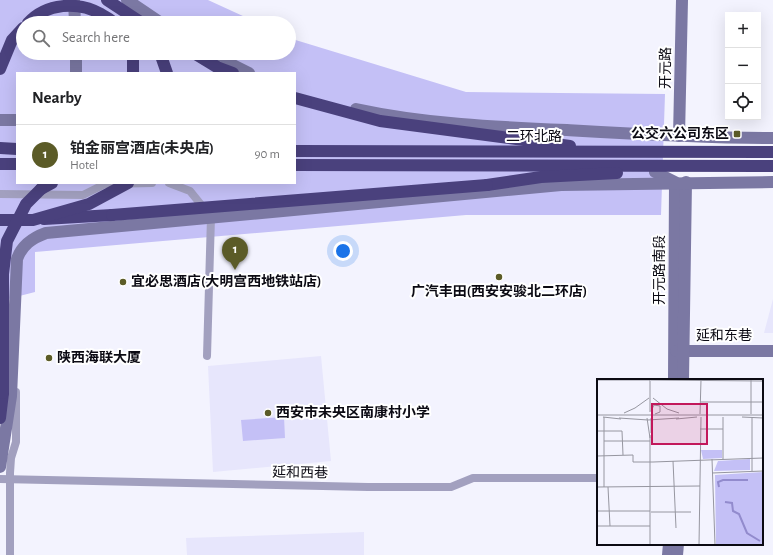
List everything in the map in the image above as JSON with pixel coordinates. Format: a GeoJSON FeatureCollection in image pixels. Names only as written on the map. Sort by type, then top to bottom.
{"type":"FeatureCollection","features":[{"type":"Feature","properties":{"kind":"highway"},"geometry":{"type":"LineString","coordinates":[[107,0],[131,16]]}},
{"type":"Feature","properties":{"kind":"highway"},"geometry":{"type":"LineString","coordinates":[[34,16],[59,6],[81,6],[94,10],[103,16]]}},
{"type":"Feature","properties":{"kind":"highway"},"geometry":{"type":"LineString","coordinates":[[0,69],[12,40],[16,36]]}},
{"type":"Feature","properties":{"kind":"highway"},"geometry":{"type":"LineString","coordinates":[[132,72],[133,60]]}},
{"type":"Feature","properties":{"kind":"highway"},"geometry":{"type":"LineString","coordinates":[[162,60],[167,72]]}},
{"type":"Feature","properties":{"kind":"highway"},"geometry":{"type":"LineString","coordinates":[[206,60],[230,72]]}},
{"type":"Feature","properties":{"kind":"highway"},"geometry":{"type":"LineString","coordinates":[[296,98],[380,121],[617,152]]}},
{"type":"Feature","properties":{"kind":"highway"},"geometry":{"type":"LineString","coordinates":[[0,148],[16,149]]}},
{"type":"Feature","properties":{"kind":"highway","name":"二环北路"},"geometry":{"type":"LineString","coordinates":[[296,151],[773,152]]}},
{"type":"Feature","properties":{"kind":"highway"},"geometry":{"type":"LineString","coordinates":[[0,164],[16,164]]}},
{"type":"Feature","properties":{"kind":"highway","name":"二环北路"},"geometry":{"type":"LineString","coordinates":[[296,165],[773,166]]}},
{"type":"Feature","properties":{"kind":"highway"},"geometry":{"type":"LineString","coordinates":[[0,220],[82,218],[486,185],[541,178],[629,172],[655,172],[694,165]]}},
{"type":"Feature","properties":{"kind":"highway"},"geometry":{"type":"LineString","coordinates":[[0,418],[3,393],[3,274],[7,241],[26,204],[42,188],[50,184]]}},
{"type":"Feature","properties":{"kind":"highway"},"geometry":{"type":"LineString","coordinates":[[33,220],[89,204],[126,184]]}},
{"type":"Feature","properties":{"kind":"main road"},"geometry":{"type":"LineString","coordinates":[[74,0],[75,16]]}},
{"type":"Feature","properties":{"kind":"main road"},"geometry":{"type":"LineString","coordinates":[[127,0],[151,16]]}},
{"type":"Feature","properties":{"kind":"main road","name":"开元路"},"geometry":{"type":"LineString","coordinates":[[679,136],[682,0]]}},
{"type":"Feature","properties":{"kind":"main road"},"geometry":{"type":"LineString","coordinates":[[76,60],[76,72]]}},
{"type":"Feature","properties":{"kind":"main road"},"geometry":{"type":"LineString","coordinates":[[222,60],[245,72]]}},
{"type":"Feature","properties":{"kind":"main road"},"geometry":{"type":"LineString","coordinates":[[296,92],[340,106],[394,117],[488,126],[679,136],[773,138]]}},
{"type":"Feature","properties":{"kind":"main road"},"geometry":{"type":"LineString","coordinates":[[0,120],[16,120]]}},
{"type":"Feature","properties":{"kind":"main road"},"geometry":{"type":"LineString","coordinates":[[655,172],[680,182]]}},
{"type":"Feature","properties":{"kind":"main road"},"geometry":{"type":"LineString","coordinates":[[0,467],[12,396],[17,259],[22,248],[30,241],[46,233],[561,185],[680,182],[773,182]]}},
{"type":"Feature","properties":{"kind":"main road","name":"开元路南段"},"geometry":{"type":"LineString","coordinates":[[680,182],[679,351],[683,379]]}},
{"type":"Feature","properties":{"kind":"main road","name":"开元路南段"},"geometry":{"type":"LineString","coordinates":[[674,379],[679,351]]}},
{"type":"Feature","properties":{"kind":"main road","name":"延和东巷"},"geometry":{"type":"LineString","coordinates":[[679,351],[773,351]]}},
{"type":"Feature","properties":{"kind":"main road"},"geometry":{"type":"LineString","coordinates":[[668,555],[669,545]]}},
{"type":"Feature","properties":{"kind":"main road"},"geometry":{"type":"LineString","coordinates":[[677,555],[678,545]]}},
{"type":"Feature","properties":{"kind":"street"},"geometry":{"type":"LineString","coordinates":[[0,194],[83,195],[105,184]]}},
{"type":"Feature","properties":{"kind":"street"},"geometry":{"type":"LineString","coordinates":[[172,184],[190,191],[211,217],[207,356]]}},
{"type":"Feature","properties":{"kind":"street"},"geometry":{"type":"LineString","coordinates":[[10,555],[10,479],[16,425],[16,390],[12,371]]}},
{"type":"Feature","properties":{"kind":"street","name":"延和西巷"},"geometry":{"type":"LineString","coordinates":[[0,479],[383,487],[451,487],[473,478],[597,478]]}},
{"type":"Feature","properties":{"kind":"shaded area"},"geometry":{"type":"Polygon","coordinates":[[[0,0],[208,0],[243,16],[16,16],[16,60],[296,60],[296,40],[466,92],[665,94],[661,215],[466,215],[35,252],[35,292],[0,301],[0,0]]]}},
{"type":"Feature","properties":{"kind":"shaded area"},"geometry":{"type":"Polygon","coordinates":[[[773,299],[773,333],[764,333],[773,299]]]}},
{"type":"Feature","properties":{"kind":"shaded area","name":"西安市未央区南康村小学"},"geometry":{"type":"Polygon","coordinates":[[[321,356],[331,461],[213,472],[208,366],[321,356]]]}},
{"type":"Feature","properties":{"kind":"shaded area"},"geometry":{"type":"Polygon","coordinates":[[[284,417],[285,438],[243,441],[241,420],[284,417]]]}},
{"type":"Feature","properties":{"kind":"shaded area"},"geometry":{"type":"Polygon","coordinates":[[[364,532],[364,555],[187,555],[186,538],[364,532]]]}},
{"type":"Feature","properties":{"kind":"place","name":"公交六公司东区"},"geometry":{"type":"Point","coordinates":[737,134]}},
{"type":"Feature","properties":{"kind":"place","name":"铂金丽宫酒店(未央店)"},"geometry":{"type":"Point","coordinates":[235,270]}},
{"type":"Feature","properties":{"kind":"place","name":"广汽丰田(西安安骏北二环店)"},"geometry":{"type":"Point","coordinates":[499,277]}},
{"type":"Feature","properties":{"kind":"place","name":"宜必思酒店(大明宫西地铁站店)"},"geometry":{"type":"Point","coordinates":[123,282]}},
{"type":"Feature","properties":{"kind":"place","name":"陕西海联大厦"},"geometry":{"type":"Point","coordinates":[49,358]}},
{"type":"Feature","properties":{"kind":"place","name":"西安市未央区南康村小学"},"geometry":{"type":"Point","coordinates":[268,413]}}]}
